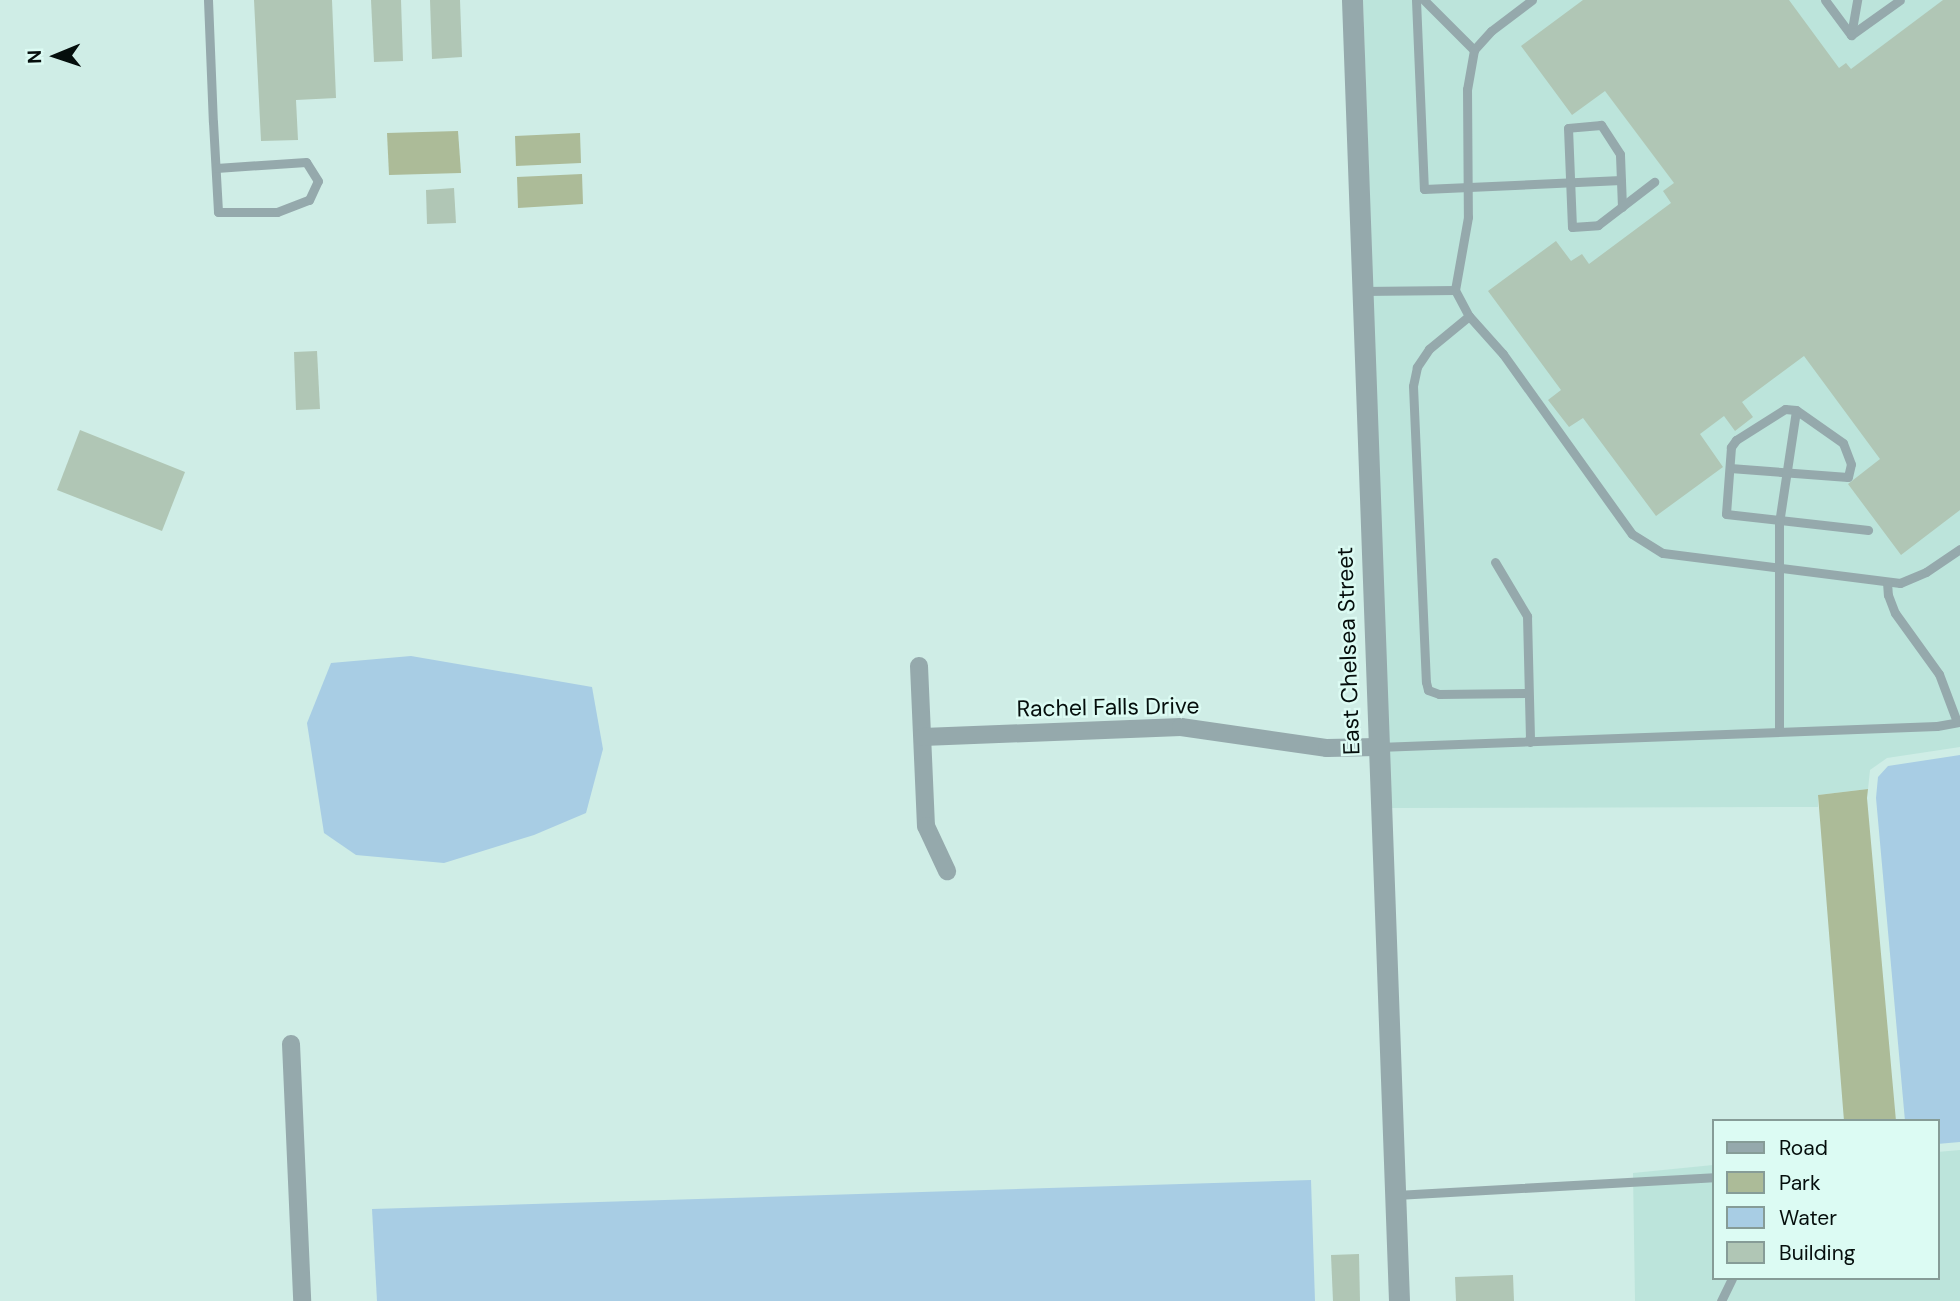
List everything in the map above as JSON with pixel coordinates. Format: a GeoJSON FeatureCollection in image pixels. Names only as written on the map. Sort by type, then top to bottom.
{"type":"FeatureCollection","features":[{"type":"Feature","properties":{"kind":"street","name":"East Chelsea Street"},"geometry":{"type":"LineString","coordinates":[[1352,0],[1399,1301]]}},
{"type":"Feature","properties":{"kind":"street"},"geometry":{"type":"LineString","coordinates":[[919,666],[926,827],[947,871]]}},
{"type":"Feature","properties":{"kind":"street","name":"Rachel Falls Drive"},"geometry":{"type":"LineString","coordinates":[[923,737],[1181,727],[1327,748],[1377,747]]}},
{"type":"Feature","properties":{"kind":"street"},"geometry":{"type":"LineString","coordinates":[[291,1045],[302,1301]]}},
{"type":"Feature","properties":{"kind":"lane"},"geometry":{"type":"LineString","coordinates":[[208,0],[218,212],[276,212],[309,200],[318,181],[306,162],[216,168]]}},
{"type":"Feature","properties":{"kind":"lane"},"geometry":{"type":"LineString","coordinates":[[1416,0],[1424,190],[1621,180]]}},
{"type":"Feature","properties":{"kind":"lane"},"geometry":{"type":"LineString","coordinates":[[1424,0],[1474,50]]}},
{"type":"Feature","properties":{"kind":"lane"},"geometry":{"type":"LineString","coordinates":[[1532,0],[1491,31],[1474,50],[1467,89],[1468,217],[1455,290],[1469,316],[1503,355],[1632,534],[1663,553],[1887,583],[1900,583],[1926,572],[1960,549]]}},
{"type":"Feature","properties":{"kind":"lane"},"geometry":{"type":"LineString","coordinates":[[1825,0],[1851,35]]}},
{"type":"Feature","properties":{"kind":"lane"},"geometry":{"type":"LineString","coordinates":[[1851,35],[1857,0]]}},
{"type":"Feature","properties":{"kind":"lane"},"geometry":{"type":"LineString","coordinates":[[1851,35],[1900,0]]}},
{"type":"Feature","properties":{"kind":"lane"},"geometry":{"type":"LineString","coordinates":[[1622,207],[1620,154],[1601,125],[1568,128],[1572,227],[1598,225],[1622,207],[1654,182]]}},
{"type":"Feature","properties":{"kind":"lane"},"geometry":{"type":"LineString","coordinates":[[1362,291],[1455,290]]}},
{"type":"Feature","properties":{"kind":"lane"},"geometry":{"type":"LineString","coordinates":[[1469,316],[1429,349],[1417,367],[1413,386],[1426,682],[1428,690],[1439,694],[1528,693]]}},
{"type":"Feature","properties":{"kind":"lane"},"geometry":{"type":"LineString","coordinates":[[1730,468],[1844,479],[1851,464],[1843,443],[1796,410],[1785,409],[1736,440],[1731,447],[1726,514],[1868,530]]}},
{"type":"Feature","properties":{"kind":"lane"},"geometry":{"type":"LineString","coordinates":[[1779,731],[1780,520],[1796,410]]}},
{"type":"Feature","properties":{"kind":"lane"},"geometry":{"type":"LineString","coordinates":[[1494,562],[1527,616],[1530,742]]}},
{"type":"Feature","properties":{"kind":"lane"},"geometry":{"type":"LineString","coordinates":[[1377,747],[1937,726],[1958,722],[1938,674],[1895,613],[1888,595],[1887,583]]}},
{"type":"Feature","properties":{"kind":"lane"},"geometry":{"type":"LineString","coordinates":[[1395,1196],[1712,1177]]}},
{"type":"Feature","properties":{"kind":"lane"},"geometry":{"type":"LineString","coordinates":[[1721,1301],[1731,1280]]}},
{"type":"Feature","properties":{"kind":"shaded area"},"geometry":{"type":"Polygon","coordinates":[[[1363,0],[1960,0],[1960,747],[1887,758],[1870,770],[1868,789],[1818,795],[1818,807],[1390,808],[1363,0]]]}},
{"type":"Feature","properties":{"kind":"shaded area"},"geometry":{"type":"Polygon","coordinates":[[[1960,1150],[1960,1301],[1635,1301],[1633,1173],[1712,1165],[1712,1280],[1939,1280],[1939,1152],[1960,1150]]]}},
{"type":"Feature","properties":{"kind":"green space"},"geometry":{"type":"Polygon","coordinates":[[[458,131],[461,173],[389,175],[387,133],[458,131]]]}},
{"type":"Feature","properties":{"kind":"green space"},"geometry":{"type":"Polygon","coordinates":[[[580,133],[581,163],[516,166],[515,136],[580,133]]]}},
{"type":"Feature","properties":{"kind":"green space"},"geometry":{"type":"Polygon","coordinates":[[[582,174],[583,204],[518,208],[517,177],[582,174]]]}},
{"type":"Feature","properties":{"kind":"green space"},"geometry":{"type":"Polygon","coordinates":[[[1868,789],[1896,1119],[1844,1119],[1818,795],[1868,789]]]}},
{"type":"Feature","properties":{"kind":"water"},"geometry":{"type":"Polygon","coordinates":[[[411,656],[592,687],[603,749],[586,813],[534,835],[444,863],[356,855],[324,833],[307,723],[331,663],[411,656]]]}},
{"type":"Feature","properties":{"kind":"water"},"geometry":{"type":"Polygon","coordinates":[[[1960,755],[1960,1142],[1939,1144],[1939,1119],[1905,1119],[1876,798],[1878,777],[1888,766],[1960,755]]]}},
{"type":"Feature","properties":{"kind":"water"},"geometry":{"type":"Polygon","coordinates":[[[1311,1180],[1315,1301],[377,1301],[372,1209],[1311,1180]]]}},
{"type":"Feature","properties":{"kind":"building"},"geometry":{"type":"Polygon","coordinates":[[[254,0],[332,0],[336,98],[296,100],[298,140],[261,141],[254,0]]]}},
{"type":"Feature","properties":{"kind":"building"},"geometry":{"type":"Polygon","coordinates":[[[371,0],[401,0],[403,61],[374,62],[371,0]]]}},
{"type":"Feature","properties":{"kind":"building"},"geometry":{"type":"Polygon","coordinates":[[[430,0],[460,0],[462,57],[432,59],[430,0]]]}},
{"type":"Feature","properties":{"kind":"building"},"geometry":{"type":"Polygon","coordinates":[[[1583,0],[1789,0],[1839,68],[1846,63],[1851,69],[1943,0],[1960,0],[1960,510],[1901,555],[1848,484],[1880,459],[1804,356],[1742,402],[1753,417],[1735,431],[1724,416],[1700,434],[1723,467],[1656,516],[1583,418],[1569,427],[1548,400],[1561,390],[1488,291],[1556,241],[1571,261],[1582,254],[1589,264],[1671,203],[1663,191],[1674,183],[1605,91],[1572,115],[1521,46],[1583,0]]]}},
{"type":"Feature","properties":{"kind":"building"},"geometry":{"type":"Polygon","coordinates":[[[454,188],[456,223],[427,224],[426,190],[454,188]]]}},
{"type":"Feature","properties":{"kind":"building"},"geometry":{"type":"Polygon","coordinates":[[[317,351],[320,409],[296,410],[294,352],[317,351]]]}},
{"type":"Feature","properties":{"kind":"building"},"geometry":{"type":"Polygon","coordinates":[[[80,430],[185,472],[162,531],[57,490],[80,430]]]}},
{"type":"Feature","properties":{"kind":"building"},"geometry":{"type":"Polygon","coordinates":[[[1359,1254],[1360,1301],[1333,1301],[1331,1255],[1359,1254]]]}},
{"type":"Feature","properties":{"kind":"building"},"geometry":{"type":"Polygon","coordinates":[[[1513,1275],[1514,1301],[1456,1301],[1455,1277],[1513,1275]]]}}]}
